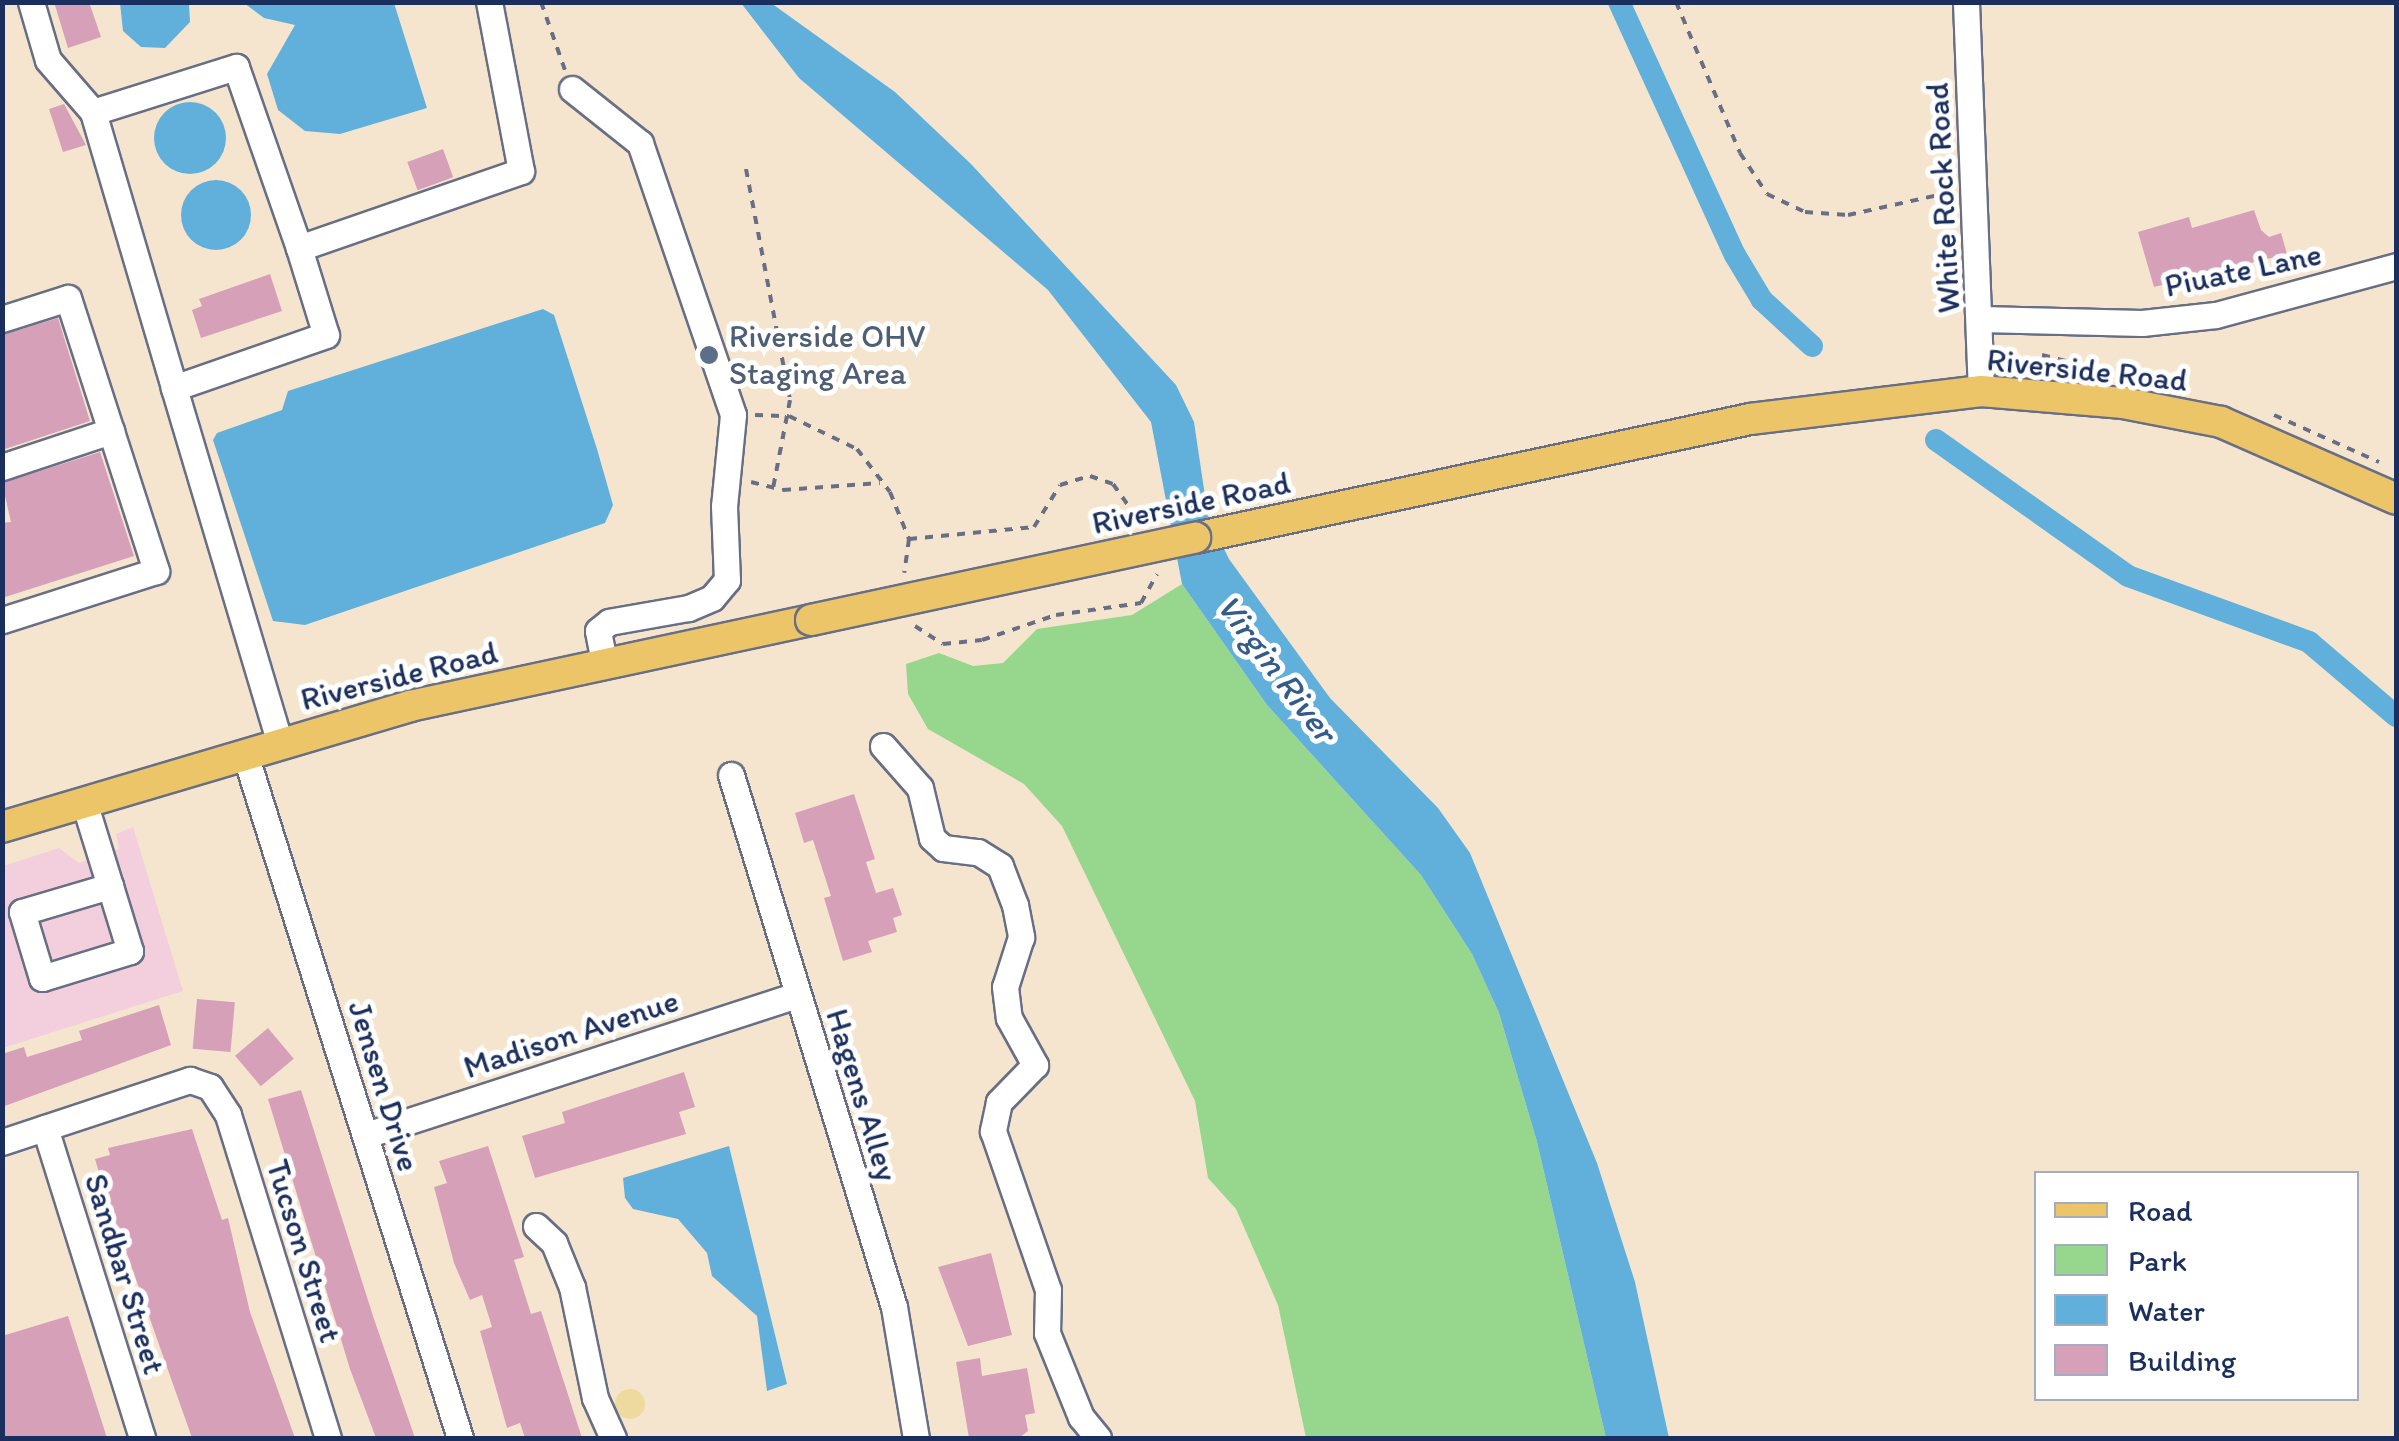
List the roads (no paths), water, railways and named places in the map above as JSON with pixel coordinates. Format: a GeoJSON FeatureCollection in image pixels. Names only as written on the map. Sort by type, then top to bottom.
{"type":"FeatureCollection","features":[{"type":"Feature","properties":{"kind":"main road","name":"Riverside Road"},"geometry":{"type":"LineString","coordinates":[[2,827],[280,743],[604,662],[1750,419],[1981,391],[2123,403],[2221,422],[2396,500]]}},
{"type":"Feature","properties":{"kind":"street"},"geometry":{"type":"LineString","coordinates":[[31,2],[48,60],[93,112],[280,743]]}},
{"type":"Feature","properties":{"kind":"street"},"geometry":{"type":"LineString","coordinates":[[299,248],[521,171],[489,2]]}},
{"type":"Feature","properties":{"kind":"street","name":"White Rock Road"},"geometry":{"type":"LineString","coordinates":[[1966,2],[1982,319],[1981,391]]}},
{"type":"Feature","properties":{"kind":"street"},"geometry":{"type":"LineString","coordinates":[[93,112],[236,67],[326,335],[174,388]]}},
{"type":"Feature","properties":{"kind":"street"},"geometry":{"type":"LineString","coordinates":[[572,89],[640,143],[732,415],[726,476],[726,580],[712,598],[688,608],[609,622],[598,631],[604,662]]}},
{"type":"Feature","properties":{"kind":"street","name":"Piuate Lane"},"geometry":{"type":"LineString","coordinates":[[1982,319],[2142,323],[2216,316],[2396,266]]}},
{"type":"Feature","properties":{"kind":"street"},"geometry":{"type":"LineString","coordinates":[[2,319],[68,298],[156,571],[2,620]]}},
{"type":"Feature","properties":{"kind":"street"},"geometry":{"type":"LineString","coordinates":[[2,467],[111,431]]}},
{"type":"Feature","properties":{"kind":"street"},"geometry":{"type":"LineString","coordinates":[[883,746],[920,788],[932,838],[943,848],[978,852],[1000,866],[1015,905],[1021,937],[1005,987],[1009,1018],[1034,1065],[999,1102],[993,1131],[1048,1290],[1047,1334],[1081,1417],[1098,1438]]}},
{"type":"Feature","properties":{"kind":"street","name":"Jensen Drive"},"geometry":{"type":"LineString","coordinates":[[245,754],[460,1438]]}},
{"type":"Feature","properties":{"kind":"street","name":"Hagens Alley"},"geometry":{"type":"LineString","coordinates":[[730,775],[894,1307],[916,1438]]}},
{"type":"Feature","properties":{"kind":"street"},"geometry":{"type":"LineString","coordinates":[[84,802],[110,886],[130,951],[42,978],[22,912],[110,886]]}},
{"type":"Feature","properties":{"kind":"street","name":"Madison Avenue"},"geometry":{"type":"LineString","coordinates":[[366,1134],[796,995]]}},
{"type":"Feature","properties":{"kind":"street","name":"Tucson Street"},"geometry":{"type":"LineString","coordinates":[[45,1128],[190,1080],[210,1087],[228,1115],[328,1438]]}},
{"type":"Feature","properties":{"kind":"street"},"geometry":{"type":"LineString","coordinates":[[2,1142],[45,1128]]}},
{"type":"Feature","properties":{"kind":"street","name":"Sandbar Street"},"geometry":{"type":"LineString","coordinates":[[45,1128],[142,1438]]}},
{"type":"Feature","properties":{"kind":"street"},"geometry":{"type":"LineString","coordinates":[[536,1226],[554,1243],[572,1287],[595,1398],[613,1438]]}},
{"type":"Feature","properties":{"kind":"water"},"geometry":{"type":"Polygon","coordinates":[[[120,3],[189,3],[190,22],[165,48],[141,47],[123,31],[120,3]]]}},
{"type":"Feature","properties":{"kind":"water"},"geometry":{"type":"Polygon","coordinates":[[[244,3],[394,3],[427,108],[340,134],[305,131],[278,110],[267,74],[295,25],[264,18],[244,3]]]}},
{"type":"Feature","properties":{"kind":"water","name":"Virgin River"},"geometry":{"type":"Polygon","coordinates":[[[741,3],[771,3],[895,92],[971,164],[1176,385],[1194,422],[1208,516],[1229,559],[1330,698],[1438,808],[1470,853],[1597,1163],[1635,1282],[1669,1438],[1606,1438],[1537,1142],[1499,1013],[1472,954],[1421,875],[1267,705],[1182,584],[1151,422],[1048,290],[799,78],[741,3]]]}},
{"type":"Feature","properties":{"kind":"water"},"geometry":{"type":"Polygon","coordinates":[[[190,102],[216,112],[226,138],[216,164],[190,174],[164,164],[154,138],[164,112],[190,102]]]}},
{"type":"Feature","properties":{"kind":"water"},"geometry":{"type":"Polygon","coordinates":[[[216,180],[241,190],[251,215],[241,240],[216,250],[191,240],[181,215],[191,190],[216,180]]]}},
{"type":"Feature","properties":{"kind":"water"},"geometry":{"type":"Polygon","coordinates":[[[543,309],[554,315],[597,449],[613,505],[605,523],[305,625],[273,621],[213,440],[217,433],[282,410],[288,391],[543,309]]]}},
{"type":"Feature","properties":{"kind":"water"},"geometry":{"type":"Polygon","coordinates":[[[729,1146],[787,1384],[767,1391],[757,1316],[712,1276],[707,1253],[678,1219],[633,1209],[625,1198],[623,1178],[729,1146]]]}},
{"type":"Feature","properties":{"kind":"waterway"},"geometry":{"type":"LineString","coordinates":[[1619,2],[1735,255],[1762,300],[1812,346]]}},
{"type":"Feature","properties":{"kind":"waterway"},"geometry":{"type":"LineString","coordinates":[[1936,440],[2128,576],[2309,642],[2396,716]]}},
{"type":"Feature","properties":{"kind":"place","name":"Riverside OHV Staging Area"},"geometry":{"type":"Point","coordinates":[709,355]}}]}
